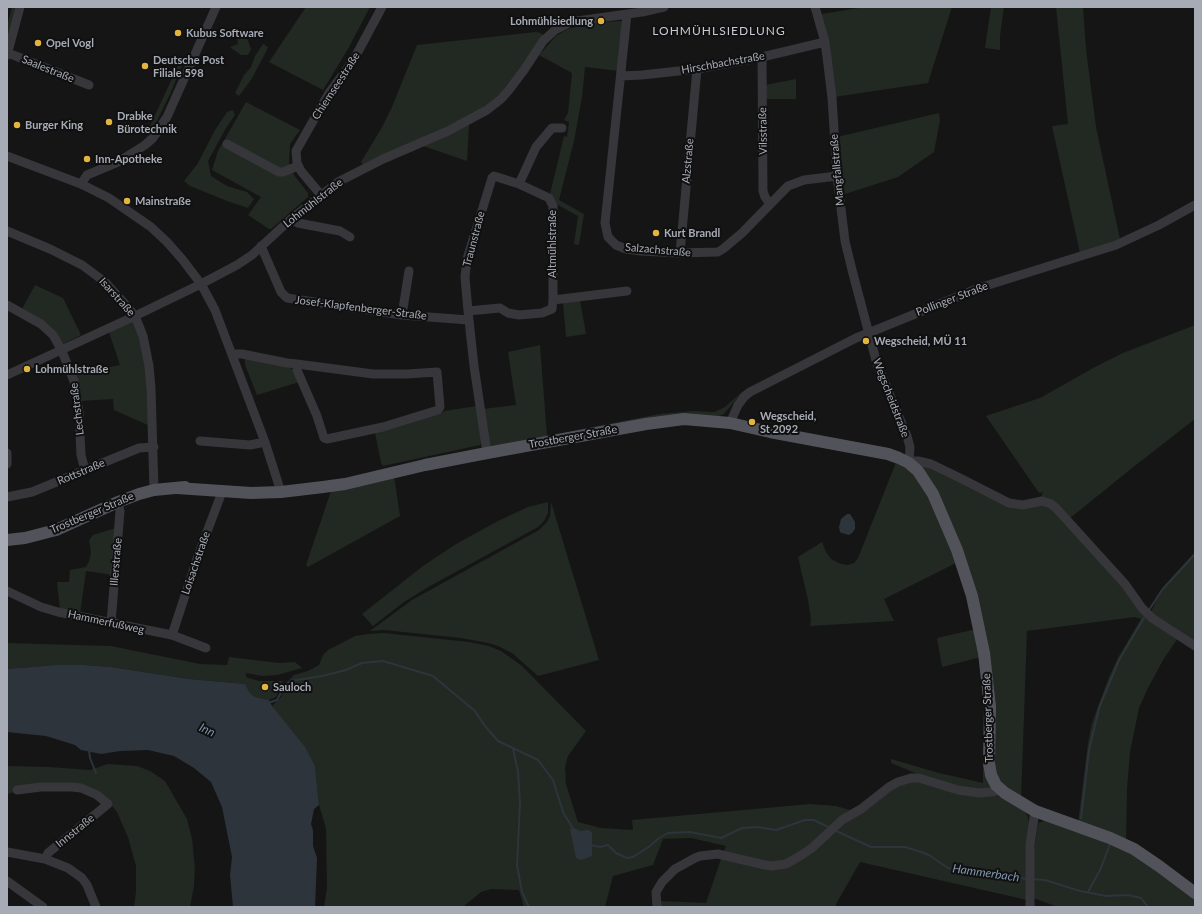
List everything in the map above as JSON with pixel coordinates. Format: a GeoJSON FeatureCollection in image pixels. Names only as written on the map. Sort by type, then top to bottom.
{"type":"FeatureCollection","features":[{"type":"Feature","properties":{"kind":"main road","name":"Trostberger Straße"},"geometry":{"type":"LineString","coordinates":[[177,488],[222,492],[281,492],[345,484],[425,465],[664,421],[693,420],[730,423],[888,454],[909,463],[922,476],[941,510],[957,550],[972,596],[984,653],[990,707],[989,763],[991,775],[1000,789],[1035,811],[1121,843],[1159,866],[1195,893]]}},
{"type":"Feature","properties":{"kind":"main road","name":"Trostberger Straße"},"geometry":{"type":"LineString","coordinates":[[7,540],[25,538],[56,530],[118,502],[154,490],[197,486],[213,487],[236,492]]}},
{"type":"Feature","properties":{"kind":"street"},"geometry":{"type":"LineString","coordinates":[[7,54],[20,7]]}},
{"type":"Feature","properties":{"kind":"street"},"geometry":{"type":"LineString","coordinates":[[81,184],[87,176],[118,162],[145,145],[154,137],[167,117],[216,7]]}},
{"type":"Feature","properties":{"kind":"street","name":"Chiemseestraße"},"geometry":{"type":"LineString","coordinates":[[298,166],[296,158],[298,148],[329,93],[353,62],[382,7]]}},
{"type":"Feature","properties":{"kind":"street"},"geometry":{"type":"LineString","coordinates":[[627,14],[664,7]]}},
{"type":"Feature","properties":{"kind":"street","name":"Mangfallstraße"},"geometry":{"type":"LineString","coordinates":[[815,7],[825,42],[832,98],[837,176],[845,241],[868,332]]}},
{"type":"Feature","properties":{"kind":"street","name":"Salzachstraße"},"geometry":{"type":"LineString","coordinates":[[627,14],[605,223],[607,234],[616,244],[626,249],[680,253],[710,253],[721,251],[742,233],[785,188],[791,184],[804,180],[837,176]]}},
{"type":"Feature","properties":{"kind":"street","name":"Lohmühlstraße"},"geometry":{"type":"LineString","coordinates":[[7,375],[201,284],[237,265],[291,219],[338,182],[448,131],[487,110],[501,99],[524,70],[543,41],[555,30],[578,21],[627,14]]}},
{"type":"Feature","properties":{"kind":"street","name":"Hirschbachstraße"},"geometry":{"type":"LineString","coordinates":[[621,76],[697,69],[762,57],[825,42]]}},
{"type":"Feature","properties":{"kind":"street","name":"Saalestraße"},"geometry":{"type":"LineString","coordinates":[[7,54],[89,85]]}},
{"type":"Feature","properties":{"kind":"street","name":"Vilsstraße"},"geometry":{"type":"LineString","coordinates":[[762,57],[764,196],[770,204]]}},
{"type":"Feature","properties":{"kind":"street","name":"Alzstraße"},"geometry":{"type":"LineString","coordinates":[[680,253],[697,69]]}},
{"type":"Feature","properties":{"kind":"street"},"geometry":{"type":"LineString","coordinates":[[519,184],[536,147],[552,128],[562,128]]}},
{"type":"Feature","properties":{"kind":"street"},"geometry":{"type":"LineString","coordinates":[[227,144],[278,172],[283,172],[298,166],[321,195]]}},
{"type":"Feature","properties":{"kind":"street"},"geometry":{"type":"LineString","coordinates":[[7,156],[81,184],[109,198],[151,227],[177,253],[201,284],[215,310],[265,442],[281,492]]}},
{"type":"Feature","properties":{"kind":"street","name":"Traunstraße"},"geometry":{"type":"LineString","coordinates":[[487,453],[468,315],[465,277],[467,259],[492,178],[496,176],[519,184]]}},
{"type":"Feature","properties":{"kind":"street","name":"Altmühlstraße"},"geometry":{"type":"LineString","coordinates":[[519,184],[545,195],[549,198],[553,206],[553,300]]}},
{"type":"Feature","properties":{"kind":"street","name":"Pollinger Straße"},"geometry":{"type":"LineString","coordinates":[[730,423],[738,405],[750,392],[868,332],[979,288],[1116,245],[1159,226],[1195,205]]}},
{"type":"Feature","properties":{"kind":"street"},"geometry":{"type":"LineString","coordinates":[[291,219],[298,223],[340,232],[350,237]]}},
{"type":"Feature","properties":{"kind":"street","name":"Isarstraße"},"geometry":{"type":"LineString","coordinates":[[7,231],[50,249],[82,265],[105,282],[126,304],[134,316],[143,336],[152,388],[154,490]]}},
{"type":"Feature","properties":{"kind":"street","name":"Josef-Klapfenberger-Straße"},"geometry":{"type":"LineString","coordinates":[[261,246],[278,288],[285,297],[402,315],[468,315]]}},
{"type":"Feature","properties":{"kind":"street"},"geometry":{"type":"LineString","coordinates":[[402,315],[409,271]]}},
{"type":"Feature","properties":{"kind":"street"},"geometry":{"type":"LineString","coordinates":[[468,315],[496,308],[500,308],[512,315],[542,313],[552,309],[553,300],[627,291]]}},
{"type":"Feature","properties":{"kind":"street","name":"Lechstraße"},"geometry":{"type":"LineString","coordinates":[[7,305],[42,324],[53,335],[61,349],[70,370],[76,392],[79,412],[81,455],[85,470]]}},
{"type":"Feature","properties":{"kind":"street","name":"Wegscheidstraße"},"geometry":{"type":"LineString","coordinates":[[868,332],[879,371],[907,436],[910,447],[909,463]]}},
{"type":"Feature","properties":{"kind":"street"},"geometry":{"type":"LineString","coordinates":[[232,354],[242,354],[287,363],[297,364],[373,374],[437,372],[440,407],[438,410],[383,427],[327,439],[324,438],[317,416],[297,370],[297,364]]}},
{"type":"Feature","properties":{"kind":"street"},"geometry":{"type":"LineString","coordinates":[[200,441],[250,445],[265,442]]}},
{"type":"Feature","properties":{"kind":"street","name":"Rottstraße"},"geometry":{"type":"LineString","coordinates":[[7,497],[32,492],[140,448],[154,447]]}},
{"type":"Feature","properties":{"kind":"street"},"geometry":{"type":"LineString","coordinates":[[7,453],[7,464]]}},
{"type":"Feature","properties":{"kind":"street","name":"Trostberger Straße"},"geometry":{"type":"LineString","coordinates":[[909,463],[918,461],[931,464],[962,478],[1009,503],[1023,505],[1042,501],[1051,504],[1125,584],[1142,608],[1152,618],[1195,646]]}},
{"type":"Feature","properties":{"kind":"street","name":"Loisachstraße"},"geometry":{"type":"LineString","coordinates":[[172,635],[199,552],[222,492]]}},
{"type":"Feature","properties":{"kind":"street","name":"Illerstraße"},"geometry":{"type":"LineString","coordinates":[[111,623],[120,511],[118,502]]}},
{"type":"Feature","properties":{"kind":"street","name":"Hammerfußweg"},"geometry":{"type":"LineString","coordinates":[[7,591],[47,609],[172,635],[206,648]]}},
{"type":"Feature","properties":{"kind":"street"},"geometry":{"type":"LineString","coordinates":[[657,907],[656,892],[662,882],[675,869],[695,858],[718,854],[765,866],[786,864],[800,856],[837,824],[866,805],[892,785],[911,778],[924,779],[958,790],[979,793],[992,792],[1000,789]]}},
{"type":"Feature","properties":{"kind":"street","name":"Innstraße"},"geometry":{"type":"LineString","coordinates":[[17,790],[41,787],[81,788],[97,795],[108,804],[48,853],[45,859]]}},
{"type":"Feature","properties":{"kind":"street"},"geometry":{"type":"LineString","coordinates":[[1030,907],[1030,845],[1035,811]]}},
{"type":"Feature","properties":{"kind":"street","name":"Innstraße"},"geometry":{"type":"LineString","coordinates":[[7,852],[45,859],[63,866],[82,878],[91,893],[96,907]]}},
{"type":"Feature","properties":{"kind":"street"},"geometry":{"type":"LineString","coordinates":[[7,881],[42,907]]}},
{"type":"Feature","properties":{"kind":"shaded area"},"geometry":{"type":"Polygon","coordinates":[[[12,7],[15,7],[7,39],[7,26],[12,7]]]}},
{"type":"Feature","properties":{"kind":"shaded area"},"geometry":{"type":"Polygon","coordinates":[[[306,7],[370,7],[348,49],[323,90],[269,62],[306,7]]]}},
{"type":"Feature","properties":{"kind":"shaded area"},"geometry":{"type":"Polygon","coordinates":[[[865,7],[952,7],[928,83],[834,97],[821,14],[865,7]]]}},
{"type":"Feature","properties":{"kind":"shaded area"},"geometry":{"type":"Polygon","coordinates":[[[991,7],[1004,7],[1000,36],[1000,50],[985,48],[991,7]]]}},
{"type":"Feature","properties":{"kind":"shaded area"},"geometry":{"type":"Polygon","coordinates":[[[1056,7],[1083,7],[1086,49],[1096,127],[1120,239],[1080,253],[1052,126],[1068,124],[1056,7]]]}},
{"type":"Feature","properties":{"kind":"shaded area"},"geometry":{"type":"Polygon","coordinates":[[[623,22],[619,71],[585,67],[582,97],[574,141],[559,200],[584,214],[579,245],[574,244],[578,216],[556,204],[550,194],[564,136],[567,137],[569,122],[564,120],[568,113],[572,73],[539,55],[556,36],[568,29],[593,23],[623,22]]]}},
{"type":"Feature","properties":{"kind":"shaded area"},"geometry":{"type":"Polygon","coordinates":[[[536,32],[541,33],[544,36],[505,90],[477,113],[363,165],[361,162],[381,129],[392,107],[417,45],[536,32]]]}},
{"type":"Feature","properties":{"kind":"shaded area"},"geometry":{"type":"Polygon","coordinates":[[[239,35],[247,38],[251,49],[248,55],[241,55],[230,47],[238,44],[237,38],[239,35]]]}},
{"type":"Feature","properties":{"kind":"shaded area"},"geometry":{"type":"Polygon","coordinates":[[[263,44],[268,47],[266,52],[251,80],[239,96],[235,93],[263,44]]]}},
{"type":"Feature","properties":{"kind":"shaded area"},"geometry":{"type":"Polygon","coordinates":[[[181,59],[184,61],[170,94],[154,127],[150,126],[181,59]]]}},
{"type":"Feature","properties":{"kind":"shaded area"},"geometry":{"type":"Polygon","coordinates":[[[796,79],[796,99],[764,99],[765,85],[796,79]]]}},
{"type":"Feature","properties":{"kind":"shaded area"},"geometry":{"type":"Polygon","coordinates":[[[246,102],[300,130],[290,144],[289,163],[294,175],[308,193],[308,197],[271,229],[248,215],[261,197],[212,170],[218,151],[246,102]]]}},
{"type":"Feature","properties":{"kind":"shaded area"},"geometry":{"type":"Polygon","coordinates":[[[233,110],[235,115],[208,161],[211,176],[227,186],[247,192],[254,199],[248,208],[190,186],[184,181],[198,163],[215,130],[227,112],[233,110]]]}},
{"type":"Feature","properties":{"kind":"shaded area"},"geometry":{"type":"Polygon","coordinates":[[[939,113],[940,120],[934,152],[898,177],[842,195],[837,137],[939,113]]]}},
{"type":"Feature","properties":{"kind":"shaded area"},"geometry":{"type":"Polygon","coordinates":[[[468,123],[467,161],[420,145],[468,123]]]}},
{"type":"Feature","properties":{"kind":"shaded area"},"geometry":{"type":"Polygon","coordinates":[[[35,285],[63,298],[81,335],[63,344],[22,309],[35,285]]]}},
{"type":"Feature","properties":{"kind":"shaded area"},"geometry":{"type":"Polygon","coordinates":[[[580,300],[586,334],[566,337],[563,302],[580,300]]]}},
{"type":"Feature","properties":{"kind":"shaded area"},"geometry":{"type":"Polygon","coordinates":[[[134,322],[141,338],[149,381],[150,426],[114,410],[113,399],[80,401],[75,374],[120,365],[109,332],[134,322]]]}},
{"type":"Feature","properties":{"kind":"shaded area"},"geometry":{"type":"Polygon","coordinates":[[[1195,325],[1195,419],[1069,519],[1041,498],[1043,492],[1039,493],[986,416],[1040,398],[1123,353],[1195,325]]]}},
{"type":"Feature","properties":{"kind":"shaded area"},"geometry":{"type":"Polygon","coordinates":[[[540,345],[547,436],[659,414],[693,411],[714,412],[725,407],[742,392],[750,388],[738,397],[724,414],[719,416],[490,447],[483,409],[516,405],[508,352],[540,345]]]}},
{"type":"Feature","properties":{"kind":"shaded area"},"geometry":{"type":"Polygon","coordinates":[[[245,359],[289,367],[293,370],[299,382],[257,395],[245,365],[245,359]]]}},
{"type":"Feature","properties":{"kind":"shaded area"},"geometry":{"type":"Polygon","coordinates":[[[477,406],[482,440],[480,445],[383,466],[381,463],[375,433],[442,413],[444,411],[477,406]]]}},
{"type":"Feature","properties":{"kind":"shaded area"},"geometry":{"type":"Polygon","coordinates":[[[897,460],[923,482],[958,562],[884,599],[894,621],[810,626],[811,619],[808,600],[798,557],[822,542],[831,559],[841,564],[848,565],[854,563],[858,558],[897,460]]]}},
{"type":"Feature","properties":{"kind":"shaded area"},"geometry":{"type":"Polygon","coordinates":[[[921,464],[994,498],[1048,504],[1115,576],[1178,638],[1163,660],[1139,708],[1130,752],[1127,790],[1126,842],[1078,823],[1092,723],[1109,677],[1119,656],[1141,619],[1135,617],[1027,631],[1021,800],[996,777],[977,604],[921,464]]]}},
{"type":"Feature","properties":{"kind":"shaded area"},"geometry":{"type":"Polygon","coordinates":[[[394,476],[400,516],[308,567],[306,565],[331,491],[394,476]]]}},
{"type":"Feature","properties":{"kind":"shaded area"},"geometry":{"type":"Polygon","coordinates":[[[548,502],[548,513],[544,521],[538,527],[430,586],[404,602],[373,626],[362,614],[423,566],[456,544],[498,521],[528,507],[548,502]]]}},
{"type":"Feature","properties":{"kind":"shaded area"},"geometry":{"type":"Polygon","coordinates":[[[551,502],[599,660],[538,676],[512,653],[488,643],[461,638],[384,630],[370,631],[412,600],[539,530],[547,522],[550,516],[551,502]]]}},
{"type":"Feature","properties":{"kind":"shaded area"},"geometry":{"type":"Polygon","coordinates":[[[116,528],[113,575],[86,571],[80,614],[60,610],[57,582],[69,582],[70,570],[86,567],[91,553],[89,540],[93,535],[116,528]]]}},
{"type":"Feature","properties":{"kind":"shaded area"},"geometry":{"type":"Polygon","coordinates":[[[1195,552],[1195,643],[1150,614],[1163,587],[1195,552]]]}},
{"type":"Feature","properties":{"kind":"shaded area"},"geometry":{"type":"Polygon","coordinates":[[[976,629],[981,657],[942,667],[937,638],[976,629]]]}},
{"type":"Feature","properties":{"kind":"shaded area"},"geometry":{"type":"Polygon","coordinates":[[[384,633],[469,642],[489,646],[501,651],[522,666],[586,731],[568,756],[565,767],[566,784],[578,822],[601,828],[633,830],[632,820],[810,804],[836,806],[853,811],[897,784],[927,778],[891,763],[891,759],[939,773],[983,783],[983,762],[988,775],[1025,812],[1028,817],[1027,900],[860,862],[836,904],[836,907],[658,907],[658,901],[706,903],[722,856],[774,864],[723,853],[726,846],[691,838],[663,839],[653,865],[613,876],[605,907],[524,907],[519,890],[491,889],[481,892],[463,907],[324,907],[327,888],[326,828],[319,805],[315,766],[272,706],[281,697],[287,682],[294,675],[308,671],[319,665],[323,655],[328,650],[355,636],[384,633]]]}},
{"type":"Feature","properties":{"kind":"shaded area"},"geometry":{"type":"Polygon","coordinates":[[[7,643],[111,646],[200,664],[227,665],[229,657],[279,663],[295,662],[302,668],[277,675],[262,676],[246,673],[246,677],[259,681],[283,681],[276,697],[269,700],[255,697],[250,693],[245,684],[189,679],[111,667],[56,665],[7,669],[7,643]]]}},
{"type":"Feature","properties":{"kind":"shaded area"},"geometry":{"type":"Polygon","coordinates":[[[108,764],[137,766],[150,771],[165,781],[187,819],[192,839],[195,868],[194,886],[190,907],[134,907],[136,892],[136,866],[128,837],[117,812],[109,802],[92,791],[44,785],[7,794],[7,766],[90,770],[108,764]]]}},
{"type":"Feature","properties":{"kind":"shaded area"},"geometry":{"type":"Polygon","coordinates":[[[1047,820],[1119,845],[1195,896],[1195,907],[1058,907],[1033,898],[1032,862],[1038,823],[1047,820]]]}},
{"type":"Feature","properties":{"kind":"water"},"geometry":{"type":"Polygon","coordinates":[[[847,514],[850,514],[855,522],[855,529],[849,535],[840,532],[839,527],[841,519],[847,514]]]}},
{"type":"Feature","properties":{"kind":"water","name":"Inn"},"geometry":{"type":"Polygon","coordinates":[[[56,665],[111,667],[189,679],[245,684],[250,693],[255,697],[269,700],[272,706],[305,747],[315,766],[319,805],[314,809],[311,824],[313,830],[313,846],[317,858],[315,907],[233,907],[230,875],[232,857],[222,807],[211,782],[194,768],[174,756],[148,750],[120,751],[101,754],[81,750],[75,745],[46,736],[7,732],[7,669],[56,665]]]}},
{"type":"Feature","properties":{"kind":"water"},"geometry":{"type":"Polygon","coordinates":[[[574,828],[580,831],[589,830],[592,833],[592,856],[581,860],[576,858],[570,829],[574,828]]]}},
{"type":"Feature","properties":{"kind":"waterway"},"geometry":{"type":"LineString","coordinates":[[1149,610],[1162,590],[1195,554]]}},
{"type":"Feature","properties":{"kind":"waterway"},"geometry":{"type":"LineString","coordinates":[[1081,818],[1089,750],[1099,708],[1119,660],[1145,616]]}},
{"type":"Feature","properties":{"kind":"waterway","name":"Hammerbach"},"geometry":{"type":"LineString","coordinates":[[268,703],[277,700],[285,685],[291,681],[346,670],[362,663],[383,661],[433,676],[475,711],[498,741],[538,760],[553,780],[563,812],[573,829]]}},
{"type":"Feature","properties":{"kind":"waterway"},"geometry":{"type":"LineString","coordinates":[[513,748],[518,772],[520,803],[517,865],[522,892],[529,907]]}},
{"type":"Feature","properties":{"kind":"waterway"},"geometry":{"type":"LineString","coordinates":[[89,750],[90,758],[96,773]]}},
{"type":"Feature","properties":{"kind":"waterway","name":"Hammerbach"},"geometry":{"type":"LineString","coordinates":[[591,845],[600,847],[608,845],[616,853],[627,858],[633,857],[668,833],[690,832],[721,838],[742,828],[757,827],[776,830],[805,820],[814,820],[830,828]]}},
{"type":"Feature","properties":{"kind":"waterway","name":"Hammerbach"},"geometry":{"type":"LineString","coordinates":[[834,830],[871,847],[905,847],[918,851],[929,855],[948,868],[966,872],[1028,879]]}},
{"type":"Feature","properties":{"kind":"waterway"},"geometry":{"type":"LineString","coordinates":[[1088,892],[1101,868],[1110,844]]}},
{"type":"Feature","properties":{"kind":"waterway","name":"Hammerbach"},"geometry":{"type":"LineString","coordinates":[[1032,879],[1045,880],[1080,891],[1106,896],[1128,895],[1141,898],[1148,907]]}},
{"type":"Feature","properties":{"kind":"place","name":"Lohmühlsiedlung"},"geometry":{"type":"Point","coordinates":[601,21]}},
{"type":"Feature","properties":{"kind":"place","name":"Kubus Software"},"geometry":{"type":"Point","coordinates":[178,33]}},
{"type":"Feature","properties":{"kind":"place","name":"Opel Vogl"},"geometry":{"type":"Point","coordinates":[38,43]}},
{"type":"Feature","properties":{"kind":"place","name":"Deutsche Post Filiale 598"},"geometry":{"type":"Point","coordinates":[145,66]}},
{"type":"Feature","properties":{"kind":"place","name":"Drabke Bürotechnik"},"geometry":{"type":"Point","coordinates":[109,122]}},
{"type":"Feature","properties":{"kind":"place","name":"Burger King"},"geometry":{"type":"Point","coordinates":[17,125]}},
{"type":"Feature","properties":{"kind":"place","name":"Inn-Apotheke"},"geometry":{"type":"Point","coordinates":[87,159]}},
{"type":"Feature","properties":{"kind":"place","name":"Mainstraße"},"geometry":{"type":"Point","coordinates":[127,201]}},
{"type":"Feature","properties":{"kind":"place","name":"Kurt Brandl"},"geometry":{"type":"Point","coordinates":[656,233]}},
{"type":"Feature","properties":{"kind":"place","name":"Wegscheid, MÜ 11"},"geometry":{"type":"Point","coordinates":[866,341]}},
{"type":"Feature","properties":{"kind":"place","name":"Lohmühlstraße"},"geometry":{"type":"Point","coordinates":[27,369]}},
{"type":"Feature","properties":{"kind":"place","name":"Wegscheid, St 2092"},"geometry":{"type":"Point","coordinates":[752,422]}},
{"type":"Feature","properties":{"kind":"place","name":"Sauloch"},"geometry":{"type":"Point","coordinates":[265,687]}},
{"type":"Feature","properties":{"kind":"district","name":"LOHMÜHLSIEDLUNG"},"geometry":{"type":"Point","coordinates":[719,31]}}]}
